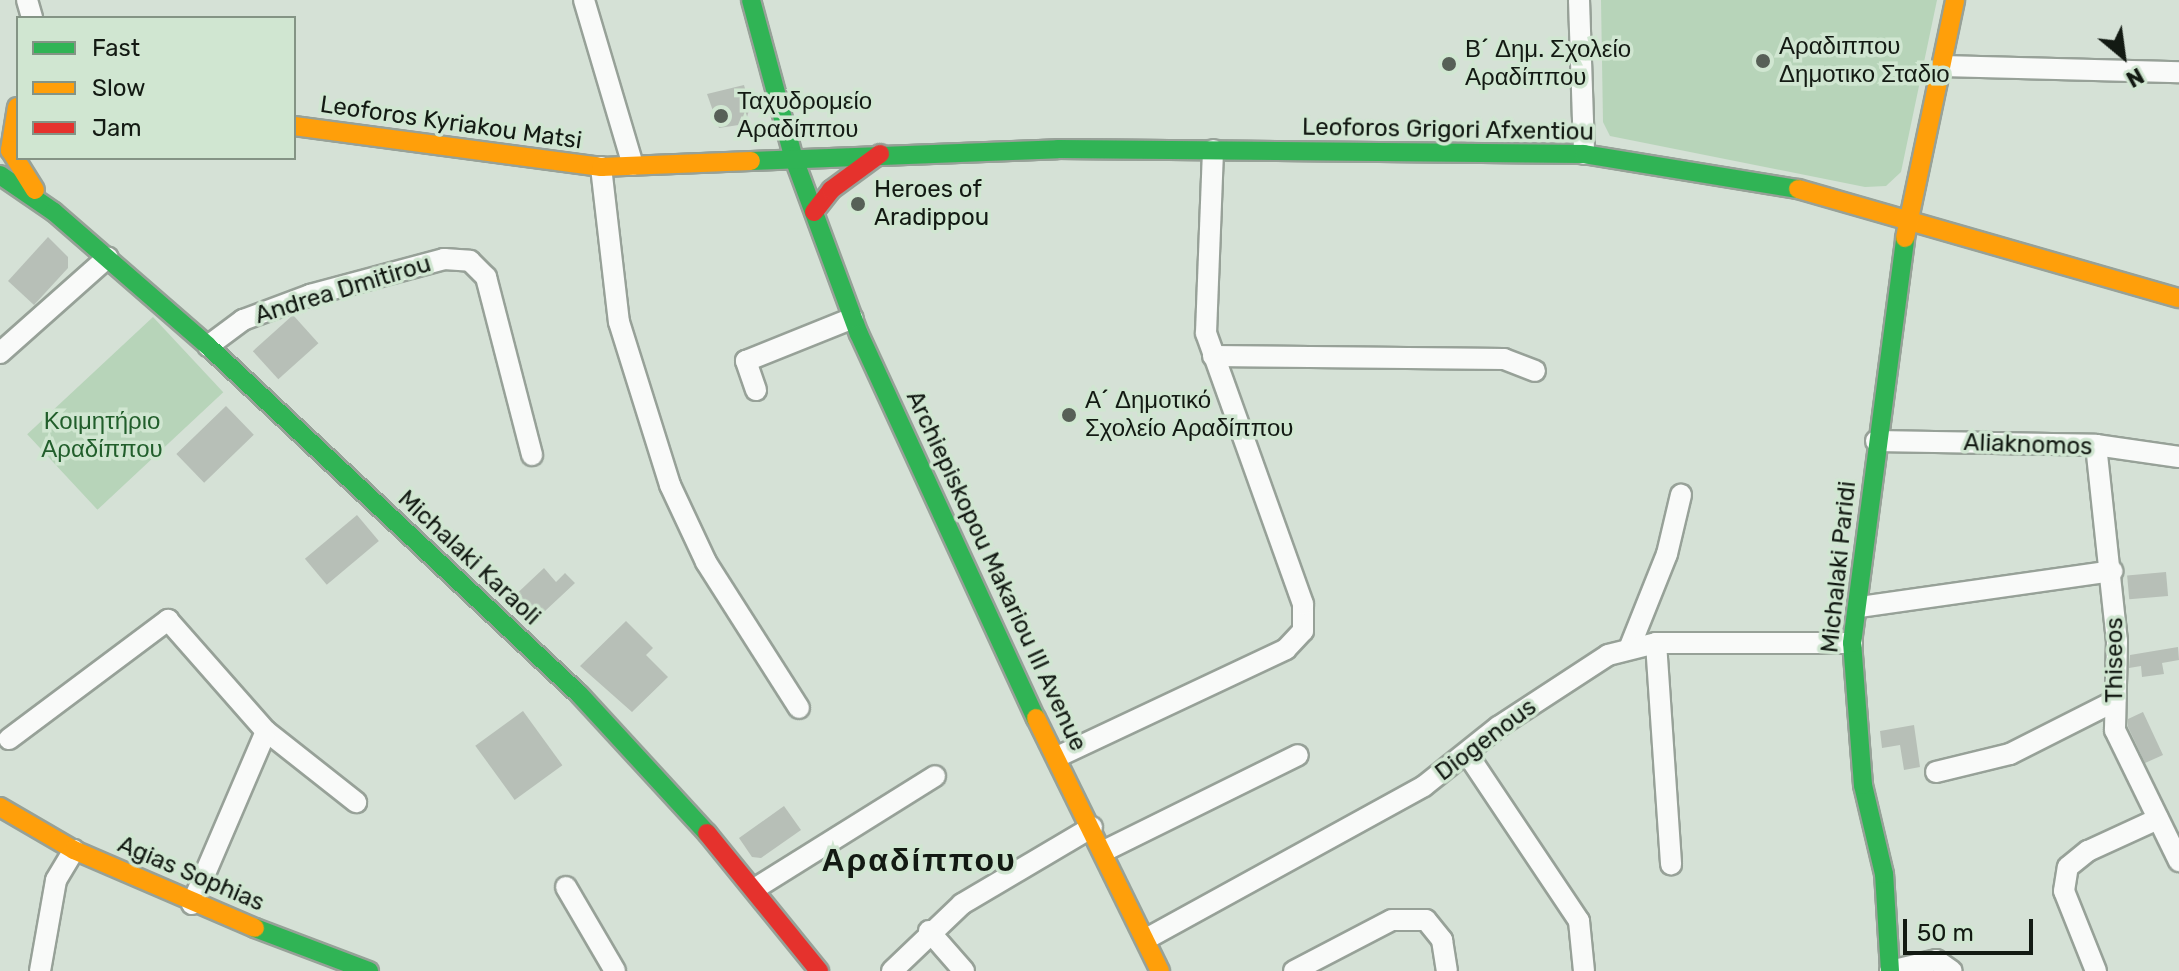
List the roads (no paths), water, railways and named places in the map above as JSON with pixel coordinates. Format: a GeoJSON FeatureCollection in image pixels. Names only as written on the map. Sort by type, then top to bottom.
{"type":"FeatureCollection","features":[{"type":"Feature","properties":{"kind":"main road","name":"Archiepiskopou Makariou III Avenue"},"geometry":{"type":"LineString","coordinates":[[751,0],[793,156],[853,318],[937,514],[1160,971]]}},
{"type":"Feature","properties":{"kind":"main road","name":"Michalaki Paridi"},"geometry":{"type":"LineString","coordinates":[[1890,971],[1884,874],[1863,785],[1852,643],[1860,607],[1876,441],[1908,215],[1955,0]]}},
{"type":"Feature","properties":{"kind":"main road","name":"Michalaki Karaoli"},"geometry":{"type":"LineString","coordinates":[[16,118],[10,150],[16,158]]}},
{"type":"Feature","properties":{"kind":"main road","name":"Leoforos Kyriakou Matsi"},"geometry":{"type":"LineString","coordinates":[[296,126],[601,167],[793,156]]}},
{"type":"Feature","properties":{"kind":"main road","name":"Leoforos Grigori Afxentiou"},"geometry":{"type":"LineString","coordinates":[[793,156],[1213,150],[1584,154],[1811,191],[1908,215],[1956,235],[2179,298]]}},
{"type":"Feature","properties":{"kind":"main road"},"geometry":{"type":"LineString","coordinates":[[814,212],[831,190],[880,154]]}},
{"type":"Feature","properties":{"kind":"main road","name":"Michalaki Karaoli"},"geometry":{"type":"LineString","coordinates":[[17,160],[54,212]]}},
{"type":"Feature","properties":{"kind":"main road","name":"Michalaki Karaoli"},"geometry":{"type":"LineString","coordinates":[[0,175],[54,212],[208,346],[638,753],[756,888],[819,971]]}},
{"type":"Feature","properties":{"kind":"main road","name":"Agias Sophias"},"geometry":{"type":"LineString","coordinates":[[0,807],[74,850],[192,904],[369,971]]}},
{"type":"Feature","properties":{"kind":"street"},"geometry":{"type":"LineString","coordinates":[[584,0],[633,165]]}},
{"type":"Feature","properties":{"kind":"street"},"geometry":{"type":"LineString","coordinates":[[1579,0],[1584,154]]}},
{"type":"Feature","properties":{"kind":"street"},"geometry":{"type":"LineString","coordinates":[[1943,66],[2179,72]]}},
{"type":"Feature","properties":{"kind":"street"},"geometry":{"type":"LineString","coordinates":[[1057,757],[1286,649],[1303,631],[1303,604],[1213,356],[1206,306],[1213,150]]}},
{"type":"Feature","properties":{"kind":"street"},"geometry":{"type":"LineString","coordinates":[[601,167],[619,322],[670,485],[706,562],[799,708]]}},
{"type":"Feature","properties":{"kind":"street"},"geometry":{"type":"LineString","coordinates":[[0,353],[108,257]]}},
{"type":"Feature","properties":{"kind":"street","name":"Andrea Dmitirou"},"geometry":{"type":"LineString","coordinates":[[208,346],[243,320],[297,299],[444,259],[470,261],[486,277],[532,455]]}},
{"type":"Feature","properties":{"kind":"street"},"geometry":{"type":"LineString","coordinates":[[756,390],[746,361],[853,318]]}},
{"type":"Feature","properties":{"kind":"street"},"geometry":{"type":"LineString","coordinates":[[1213,356],[1504,359],[1535,371]]}},
{"type":"Feature","properties":{"kind":"street","name":"Aliaknomos"},"geometry":{"type":"LineString","coordinates":[[1876,441],[2096,445],[2179,457]]}},
{"type":"Feature","properties":{"kind":"street","name":"Thiseos"},"geometry":{"type":"LineString","coordinates":[[2096,445],[2112,571],[2115,730],[2179,861]]}},
{"type":"Feature","properties":{"kind":"street"},"geometry":{"type":"LineString","coordinates":[[1629,649],[1667,554],[1681,495]]}},
{"type":"Feature","properties":{"kind":"street"},"geometry":{"type":"LineString","coordinates":[[1860,607],[2112,571]]}},
{"type":"Feature","properties":{"kind":"street"},"geometry":{"type":"LineString","coordinates":[[9,739],[168,620],[266,731],[356,802]]}},
{"type":"Feature","properties":{"kind":"street"},"geometry":{"type":"LineString","coordinates":[[1656,643],[1671,864]]}},
{"type":"Feature","properties":{"kind":"street","name":"Diogenous"},"geometry":{"type":"LineString","coordinates":[[1146,939],[1278,870],[1468,755],[1537,700],[1608,655],[1656,643],[1852,643]]}},
{"type":"Feature","properties":{"kind":"street"},"geometry":{"type":"LineString","coordinates":[[1936,772],[2010,754],[2115,701]]}},
{"type":"Feature","properties":{"kind":"street"},"geometry":{"type":"LineString","coordinates":[[192,904],[266,731]]}},
{"type":"Feature","properties":{"kind":"street"},"geometry":{"type":"LineString","coordinates":[[1104,851],[1298,755]]}},
{"type":"Feature","properties":{"kind":"street"},"geometry":{"type":"LineString","coordinates":[[1468,755],[1579,921],[1584,971]]}},
{"type":"Feature","properties":{"kind":"street"},"geometry":{"type":"LineString","coordinates":[[756,888],[935,776]]}},
{"type":"Feature","properties":{"kind":"street"},"geometry":{"type":"LineString","coordinates":[[2096,971],[2064,891],[2068,867],[2088,851],[2158,819]]}},
{"type":"Feature","properties":{"kind":"street"},"geometry":{"type":"LineString","coordinates":[[892,971],[929,931],[988,887],[1092,827]]}},
{"type":"Feature","properties":{"kind":"street"},"geometry":{"type":"LineString","coordinates":[[40,971],[56,880],[74,850]]}},
{"type":"Feature","properties":{"kind":"street"},"geometry":{"type":"LineString","coordinates":[[566,887],[615,971]]}},
{"type":"Feature","properties":{"kind":"street"},"geometry":{"type":"LineString","coordinates":[[1294,971],[1392,920],[1426,920],[1442,940],[1447,971]]}},
{"type":"Feature","properties":{"kind":"street"},"geometry":{"type":"LineString","coordinates":[[929,931],[964,971]]}},
{"type":"Feature","properties":{"kind":"street"},"geometry":{"type":"LineString","coordinates":[[1890,971],[1936,960],[1952,971]]}},
{"type":"Feature","properties":{"kind":"place","name":"Αραδιππου Δημοτικο Σταδιο"},"geometry":{"type":"Point","coordinates":[1763,61]}},
{"type":"Feature","properties":{"kind":"place","name":"Β´ Δημ. Σχολείο Αραδίππου"},"geometry":{"type":"Point","coordinates":[1449,64]}},
{"type":"Feature","properties":{"kind":"place","name":"Ταχυδρομείο Αραδίππου"},"geometry":{"type":"Point","coordinates":[721,116]}},
{"type":"Feature","properties":{"kind":"place","name":"Heroes of Aradippou"},"geometry":{"type":"Point","coordinates":[858,204]}},
{"type":"Feature","properties":{"kind":"place","name":"Α´ Δημοτικό Σχολείο Αραδίππου"},"geometry":{"type":"Point","coordinates":[1069,415]}},
{"type":"Feature","properties":{"kind":"district","name":"Αραδίππου"},"geometry":{"type":"Point","coordinates":[919,860]}},
{"type":"Feature","properties":{"kind":"park label","name":"Κοιμητήριο Αραδίππου"},"geometry":{"type":"Point","coordinates":[102,436]}}]}
